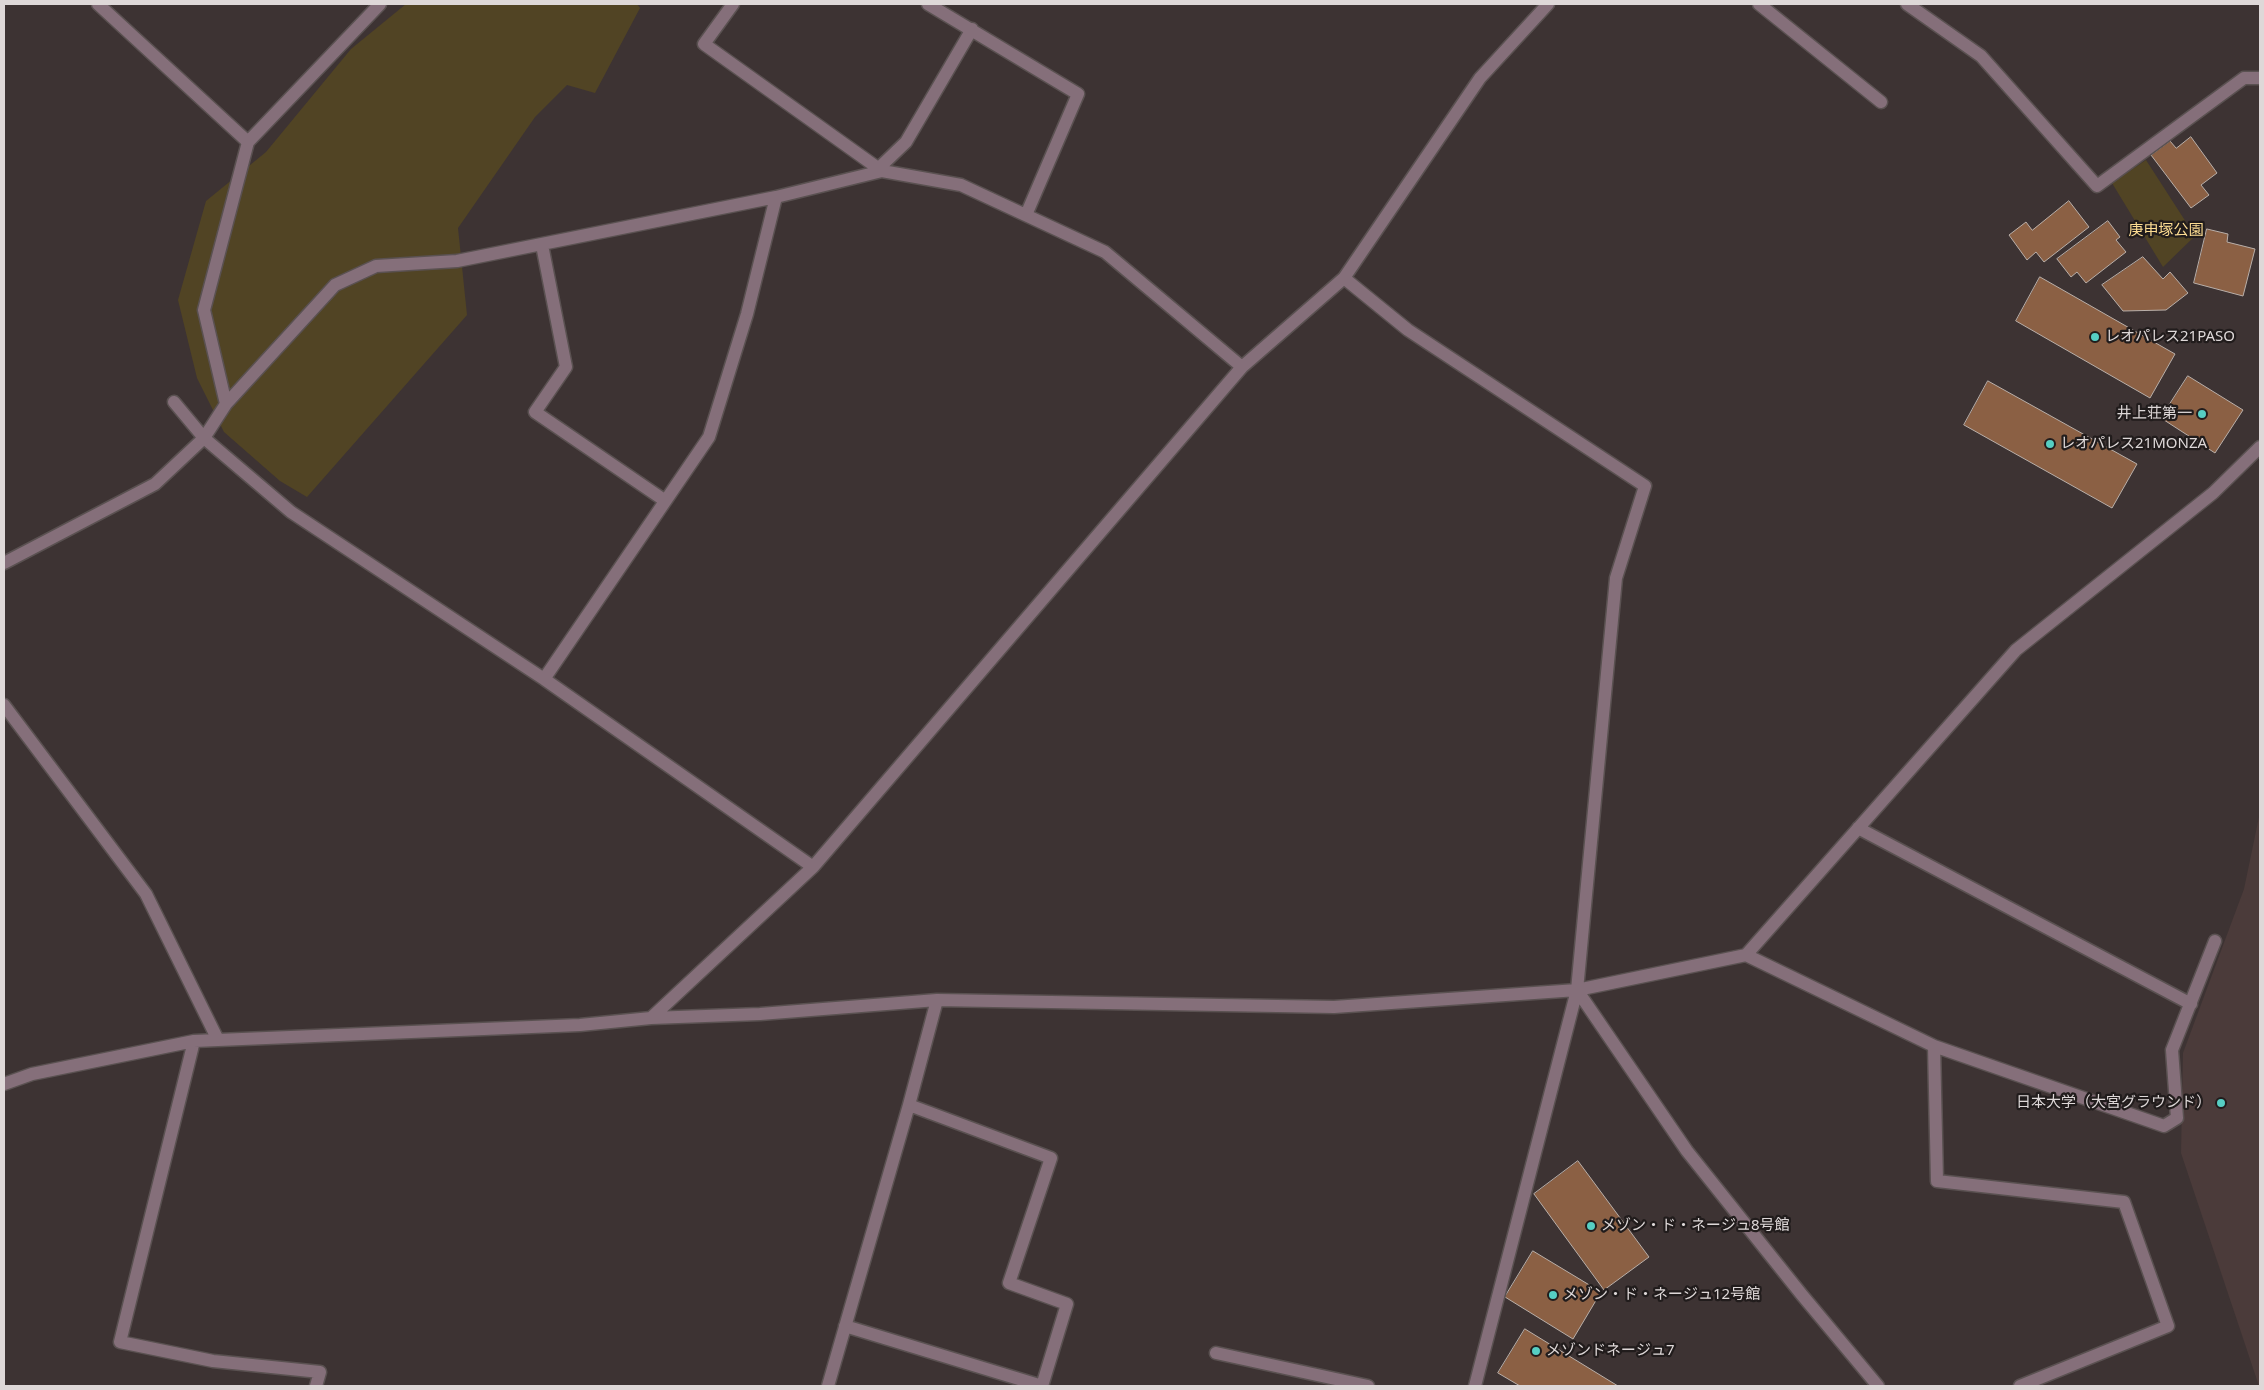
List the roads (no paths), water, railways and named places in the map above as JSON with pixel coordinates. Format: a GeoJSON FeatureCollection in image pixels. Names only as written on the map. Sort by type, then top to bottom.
{"type":"FeatureCollection","features":[{"type":"Feature","properties":{"kind":"street"},"geometry":{"type":"LineString","coordinates":[[98,4],[248,142]]}},
{"type":"Feature","properties":{"kind":"street"},"geometry":{"type":"LineString","coordinates":[[226,404],[204,310],[248,142],[380,4]]}},
{"type":"Feature","properties":{"kind":"street"},"geometry":{"type":"LineString","coordinates":[[733,4],[704,44],[882,171]]}},
{"type":"Feature","properties":{"kind":"street"},"geometry":{"type":"LineString","coordinates":[[928,4],[1078,94],[1026,215]]}},
{"type":"Feature","properties":{"kind":"street"},"geometry":{"type":"LineString","coordinates":[[651,1018],[812,867],[1242,367],[1344,278],[1480,78],[1548,4]]}},
{"type":"Feature","properties":{"kind":"street"},"geometry":{"type":"LineString","coordinates":[[1759,4],[1881,102]]}},
{"type":"Feature","properties":{"kind":"street"},"geometry":{"type":"LineString","coordinates":[[1907,4],[1981,56],[2097,186],[2244,78],[2260,78]]}},
{"type":"Feature","properties":{"kind":"street"},"geometry":{"type":"LineString","coordinates":[[882,171],[880,167],[906,142],[972,29]]}},
{"type":"Feature","properties":{"kind":"street"},"geometry":{"type":"LineString","coordinates":[[4,564],[155,484],[204,438],[226,404],[335,285],[376,266],[457,261],[776,197],[882,171],[960,185],[1105,252],[1242,367]]}},
{"type":"Feature","properties":{"kind":"street"},"geometry":{"type":"LineString","coordinates":[[544,680],[664,500],[709,437],[746,314],[776,197]]}},
{"type":"Feature","properties":{"kind":"street"},"geometry":{"type":"LineString","coordinates":[[542,245],[566,367],[535,412],[664,500]]}},
{"type":"Feature","properties":{"kind":"street"},"geometry":{"type":"LineString","coordinates":[[1344,278],[1408,330],[1645,486],[1616,578],[1577,990],[1475,1386]]}},
{"type":"Feature","properties":{"kind":"street"},"geometry":{"type":"LineString","coordinates":[[174,402],[204,438],[290,512],[544,680],[812,867]]}},
{"type":"Feature","properties":{"kind":"street"},"geometry":{"type":"LineString","coordinates":[[4,1084],[32,1074],[194,1041],[580,1026],[651,1018],[760,1014],[937,1000],[1334,1007],[1577,990],[1746,955],[2016,650],[2213,494],[2260,447]]}},
{"type":"Feature","properties":{"kind":"street"},"geometry":{"type":"LineString","coordinates":[[4,705],[146,894],[218,1040]]}},
{"type":"Feature","properties":{"kind":"street"},"geometry":{"type":"LineString","coordinates":[[1858,828],[2191,1004]]}},
{"type":"Feature","properties":{"kind":"street"},"geometry":{"type":"LineString","coordinates":[[1746,955],[1934,1046],[2164,1126],[2177,1118],[2172,1050],[2215,941]]}},
{"type":"Feature","properties":{"kind":"street"},"geometry":{"type":"LineString","coordinates":[[1577,990],[1687,1151],[1802,1295],[1878,1386]]}},
{"type":"Feature","properties":{"kind":"street"},"geometry":{"type":"LineString","coordinates":[[828,1386],[909,1105],[937,1000]]}},
{"type":"Feature","properties":{"kind":"street"},"geometry":{"type":"LineString","coordinates":[[194,1041],[120,1342],[213,1361],[320,1372],[316,1386]]}},
{"type":"Feature","properties":{"kind":"street"},"geometry":{"type":"LineString","coordinates":[[1934,1046],[1937,1181],[2124,1202],[2168,1326],[2020,1386]]}},
{"type":"Feature","properties":{"kind":"street"},"geometry":{"type":"LineString","coordinates":[[845,1326],[1042,1386],[1067,1304],[1009,1283],[1051,1158],[909,1105]]}},
{"type":"Feature","properties":{"kind":"street"},"geometry":{"type":"LineString","coordinates":[[1216,1353],[1368,1386]]}},
{"type":"Feature","properties":{"kind":"place","name":"レオパレス21PASO"},"geometry":{"type":"Point","coordinates":[2095,337]}},
{"type":"Feature","properties":{"kind":"place","name":"井上荘第一"},"geometry":{"type":"Point","coordinates":[2202,414]}},
{"type":"Feature","properties":{"kind":"place","name":"レオパレス21MONZA"},"geometry":{"type":"Point","coordinates":[2050,444]}},
{"type":"Feature","properties":{"kind":"place","name":"日本大学（大宮グラウンド）"},"geometry":{"type":"Point","coordinates":[2221,1103]}},
{"type":"Feature","properties":{"kind":"place","name":"メゾン・ド・ネージュ8号館"},"geometry":{"type":"Point","coordinates":[1591,1226]}},
{"type":"Feature","properties":{"kind":"place","name":"メゾン・ド・ネージュ12号館"},"geometry":{"type":"Point","coordinates":[1553,1295]}},
{"type":"Feature","properties":{"kind":"place","name":"メゾンドネージュ7"},"geometry":{"type":"Point","coordinates":[1536,1351]}},
{"type":"Feature","properties":{"kind":"park label","name":"庚申塚公園"},"geometry":{"type":"Point","coordinates":[2166,231]}}]}
